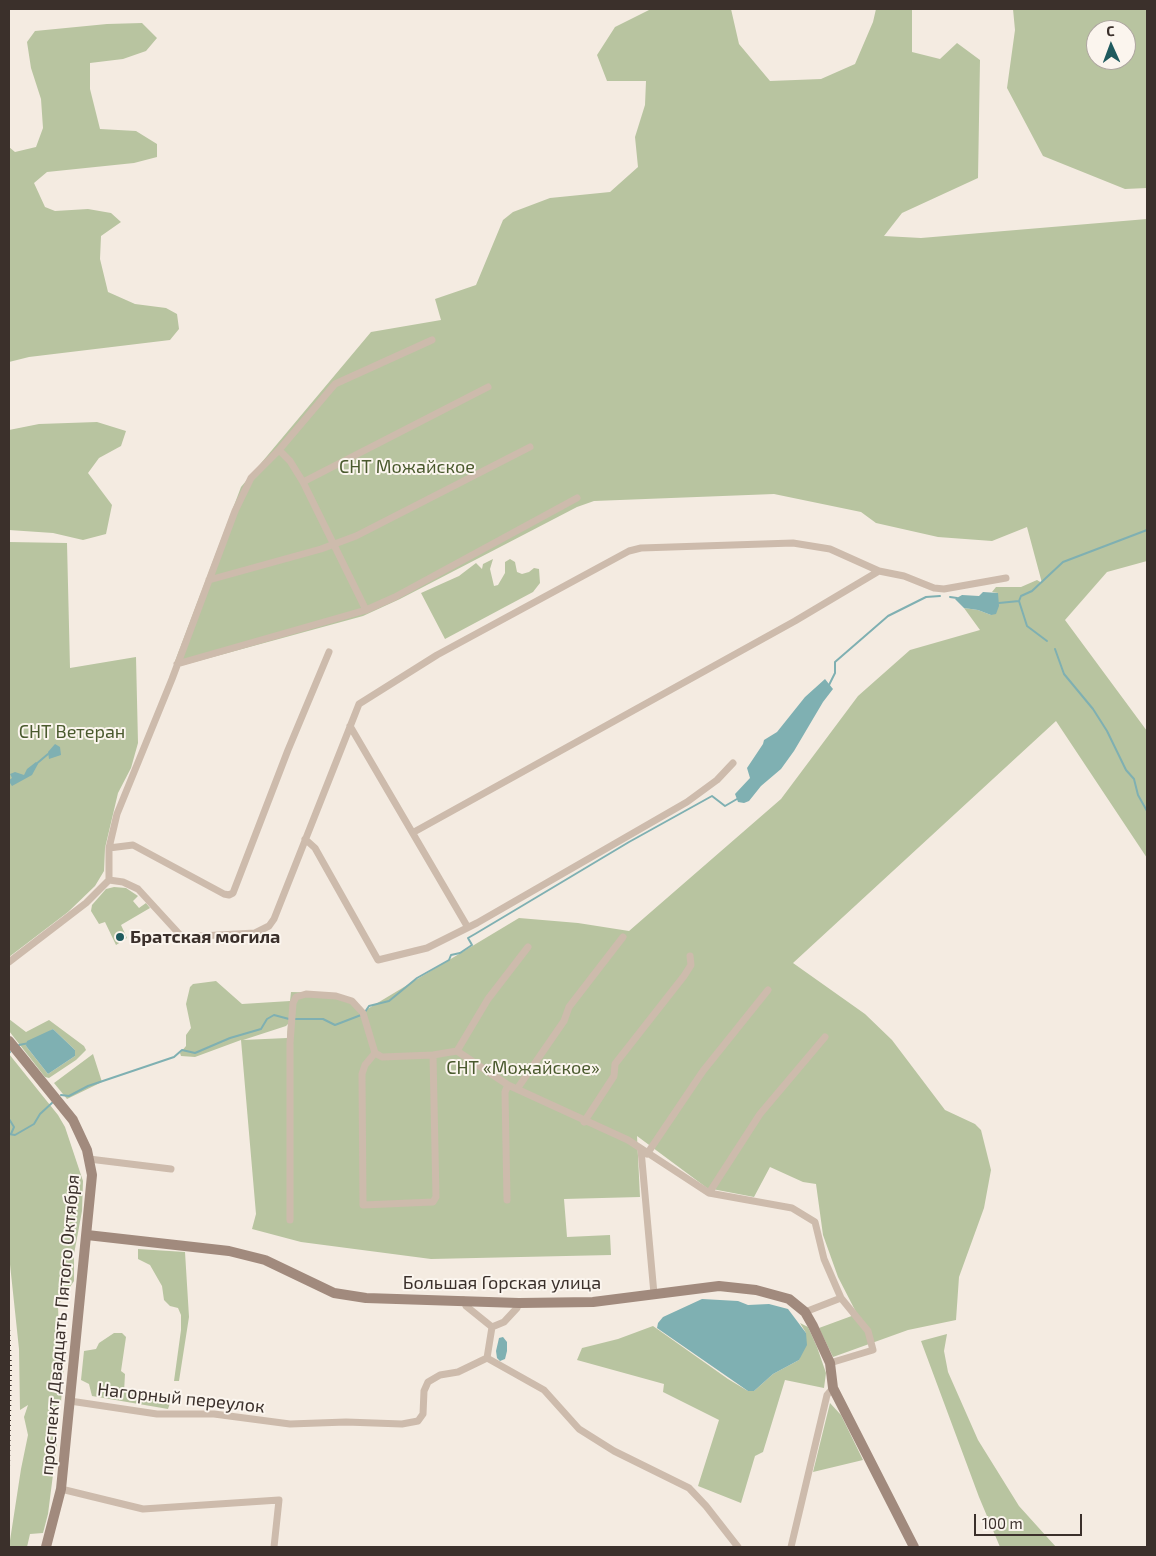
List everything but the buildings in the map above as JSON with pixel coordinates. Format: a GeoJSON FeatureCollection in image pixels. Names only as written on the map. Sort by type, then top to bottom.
{"type":"FeatureCollection","features":[{"type":"Feature","properties":{"kind":"street"},"geometry":{"type":"LineString","coordinates":[[9,962],[86,903],[109,880],[109,848],[117,814],[172,679],[244,490],[252,478],[279,450],[335,384],[432,340]]}},
{"type":"Feature","properties":{"kind":"street"},"geometry":{"type":"LineString","coordinates":[[303,482],[488,387]]}},
{"type":"Feature","properties":{"kind":"street"},"geometry":{"type":"LineString","coordinates":[[209,580],[334,545],[356,536],[530,447]]}},
{"type":"Feature","properties":{"kind":"street"},"geometry":{"type":"LineString","coordinates":[[279,450],[290,461],[303,482],[366,610]]}},
{"type":"Feature","properties":{"kind":"street"},"geometry":{"type":"LineString","coordinates":[[177,664],[366,610],[396,597],[577,498]]}},
{"type":"Feature","properties":{"kind":"street"},"geometry":{"type":"LineString","coordinates":[[109,880],[123,882],[138,889],[182,937],[256,933],[269,926],[274,918],[359,704],[437,655],[629,551],[642,548],[793,543],[830,549],[879,571],[904,576],[934,588],[944,589],[1006,578]]}},
{"type":"Feature","properties":{"kind":"street"},"geometry":{"type":"LineString","coordinates":[[414,832],[795,621],[879,571]]}},
{"type":"Feature","properties":{"kind":"street"},"geometry":{"type":"LineString","coordinates":[[109,848],[133,845],[224,894],[229,895],[233,893],[288,750],[329,652]]}},
{"type":"Feature","properties":{"kind":"street"},"geometry":{"type":"LineString","coordinates":[[350,726],[414,832],[467,926]]}},
{"type":"Feature","properties":{"kind":"street"},"geometry":{"type":"LineString","coordinates":[[305,839],[314,848],[378,960],[426,948],[467,926],[477,923],[687,802],[717,780],[733,763]]}},
{"type":"Feature","properties":{"kind":"street"},"geometry":{"type":"LineString","coordinates":[[517,1089],[564,1021],[569,1007],[623,937]]}},
{"type":"Feature","properties":{"kind":"street"},"geometry":{"type":"LineString","coordinates":[[457,1051],[488,999],[528,947]]}},
{"type":"Feature","properties":{"kind":"street"},"geometry":{"type":"LineString","coordinates":[[584,1122],[614,1076],[616,1064],[684,976],[690,965],[690,956]]}},
{"type":"Feature","properties":{"kind":"street"},"geometry":{"type":"LineString","coordinates":[[654,1294],[644,1152],[703,1071],[768,990]]}},
{"type":"Feature","properties":{"kind":"street"},"geometry":{"type":"LineString","coordinates":[[290,1220],[290,1044],[293,1003],[296,997],[306,994],[352,1001],[363,1013],[375,1053],[382,1057],[433,1055],[457,1051],[508,1085],[584,1122],[628,1140],[709,1193],[792,1208],[815,1222],[824,1260],[841,1298],[868,1331],[874,1350],[830,1363]]}},
{"type":"Feature","properties":{"kind":"street"},"geometry":{"type":"LineString","coordinates":[[709,1193],[760,1114],[825,1037]]}},
{"type":"Feature","properties":{"kind":"street","name":"проспект Двадцать Пятого Октября"},"geometry":{"type":"LineString","coordinates":[[9,1041],[73,1120],[87,1150],[92,1175],[61,1489],[46,1547]]}},
{"type":"Feature","properties":{"kind":"street"},"geometry":{"type":"LineString","coordinates":[[375,1053],[365,1065],[362,1074],[363,1205],[432,1202],[436,1197],[433,1055]]}},
{"type":"Feature","properties":{"kind":"street"},"geometry":{"type":"LineString","coordinates":[[507,1200],[505,1092],[508,1085]]}},
{"type":"Feature","properties":{"kind":"street"},"geometry":{"type":"LineString","coordinates":[[89,1159],[171,1169]]}},
{"type":"Feature","properties":{"kind":"street","name":"Большая Горская улица"},"geometry":{"type":"LineString","coordinates":[[87,1235],[229,1251],[265,1260],[334,1294],[366,1298],[519,1303],[593,1302],[719,1286],[756,1290],[788,1300],[805,1312]]}},
{"type":"Feature","properties":{"kind":"street"},"geometry":{"type":"LineString","coordinates":[[841,1298],[805,1312],[830,1363],[834,1388],[914,1547]]}},
{"type":"Feature","properties":{"kind":"street"},"geometry":{"type":"LineString","coordinates":[[463,1300],[466,1306],[492,1327]]}},
{"type":"Feature","properties":{"kind":"street"},"geometry":{"type":"LineString","coordinates":[[492,1327],[504,1322],[517,1308],[519,1303]]}},
{"type":"Feature","properties":{"kind":"street"},"geometry":{"type":"LineString","coordinates":[[492,1327],[487,1358],[544,1390],[579,1429],[614,1451],[689,1488],[706,1506],[738,1547]]}},
{"type":"Feature","properties":{"kind":"street","name":"Нагорный переулок"},"geometry":{"type":"LineString","coordinates":[[70,1401],[157,1414],[214,1414],[290,1424],[346,1422],[402,1424],[418,1421],[423,1414],[424,1391],[428,1382],[440,1375],[458,1372],[487,1358]]}},
{"type":"Feature","properties":{"kind":"street"},"geometry":{"type":"LineString","coordinates":[[791,1547],[828,1395],[834,1388]]}},
{"type":"Feature","properties":{"kind":"street"},"geometry":{"type":"LineString","coordinates":[[61,1489],[143,1509],[279,1500],[274,1547]]}},
{"type":"Feature","properties":{"kind":"green space"},"geometry":{"type":"Polygon","coordinates":[[[651,9],[731,9],[739,44],[770,81],[821,79],[855,64],[873,22],[876,9],[912,9],[912,52],[940,59],[957,43],[980,60],[978,178],[902,213],[884,236],[921,238],[1147,219],[1147,561],[1107,572],[1065,620],[1147,731],[1147,858],[1056,721],[793,963],[865,1014],[892,1040],[945,1110],[975,1124],[981,1130],[991,1170],[984,1208],[959,1277],[956,1320],[908,1330],[833,1357],[819,1328],[857,1314],[838,1277],[823,1235],[816,1184],[803,1182],[770,1167],[754,1197],[707,1188],[637,1136],[640,1197],[564,1199],[567,1237],[610,1235],[611,1255],[431,1259],[301,1242],[252,1229],[256,1214],[241,1040],[195,1057],[181,1056],[180,1053],[186,1046],[186,1035],[191,1028],[186,1004],[190,987],[193,984],[216,981],[242,1004],[290,1001],[291,992],[334,993],[364,1011],[519,918],[578,923],[629,931],[781,799],[858,696],[910,650],[980,630],[964,608],[978,610],[991,615],[998,593],[992,592],[996,587],[1021,587],[1037,580],[1042,583],[1027,527],[992,541],[938,537],[876,523],[861,512],[774,494],[594,501],[577,507],[400,599],[363,616],[180,666],[174,664],[241,487],[371,332],[441,320],[435,299],[476,285],[503,220],[513,212],[550,198],[610,192],[638,167],[635,137],[645,105],[646,81],[607,81],[597,55],[615,27],[651,9]],[[288,1024],[243,1040],[287,1038],[288,1024]]]}},
{"type":"Feature","properties":{"kind":"green space"},"geometry":{"type":"Polygon","coordinates":[[[1013,9],[1147,9],[1147,188],[1125,189],[1043,156],[1007,88],[1015,30],[1013,9]]]}},
{"type":"Feature","properties":{"kind":"green space"},"geometry":{"type":"Polygon","coordinates":[[[142,23],[157,38],[146,51],[123,59],[90,63],[90,89],[100,129],[136,131],[157,144],[157,157],[134,163],[47,172],[34,183],[45,207],[55,211],[88,209],[111,213],[121,222],[101,236],[100,259],[108,292],[135,304],[166,308],[177,314],[179,329],[170,340],[29,357],[9,362],[9,147],[15,152],[36,147],[43,128],[41,99],[31,68],[27,42],[35,31],[107,24],[142,23]]]}},
{"type":"Feature","properties":{"kind":"green space"},"geometry":{"type":"Polygon","coordinates":[[[97,422],[126,431],[121,446],[99,458],[88,473],[112,505],[106,534],[83,540],[53,533],[9,530],[9,430],[39,424],[97,422]]]}},
{"type":"Feature","properties":{"kind":"green space","name":"СНТ Ветеран"},"geometry":{"type":"Polygon","coordinates":[[[9,542],[67,543],[70,668],[136,657],[138,743],[131,768],[118,793],[105,848],[104,871],[95,886],[68,912],[9,957],[9,542]]]}},
{"type":"Feature","properties":{"kind":"green space"},"geometry":{"type":"Polygon","coordinates":[[[493,559],[490,569],[494,586],[498,585],[505,573],[505,562],[510,559],[515,562],[517,572],[522,574],[534,568],[539,569],[540,583],[533,592],[445,639],[421,593],[459,576],[476,563],[482,569],[483,564],[493,559]]]}},
{"type":"Feature","properties":{"kind":"green space"},"geometry":{"type":"Polygon","coordinates":[[[114,887],[126,888],[138,896],[133,901],[139,908],[146,903],[150,908],[121,925],[127,938],[116,945],[105,922],[99,924],[91,911],[92,905],[106,889],[114,887]]]}},
{"type":"Feature","properties":{"kind":"green space"},"geometry":{"type":"Polygon","coordinates":[[[9,1019],[26,1032],[49,1020],[84,1046],[86,1050],[76,1060],[49,1078],[45,1077],[9,1031],[9,1019]],[[53,1029],[26,1046],[48,1074],[75,1056],[75,1050],[53,1029]]]}},
{"type":"Feature","properties":{"kind":"green space"},"geometry":{"type":"Polygon","coordinates":[[[9,1054],[58,1115],[65,1127],[83,1181],[82,1211],[74,1254],[74,1281],[58,1305],[59,1336],[65,1351],[61,1402],[52,1419],[57,1443],[48,1514],[43,1533],[30,1534],[27,1547],[9,1547],[28,1435],[24,1417],[28,1405],[20,1410],[19,1349],[9,1255],[9,1054]]]}},
{"type":"Feature","properties":{"kind":"green space"},"geometry":{"type":"Polygon","coordinates":[[[93,1054],[102,1082],[67,1099],[54,1083],[93,1054]]]}},
{"type":"Feature","properties":{"kind":"green space"},"geometry":{"type":"Polygon","coordinates":[[[138,1249],[185,1252],[189,1317],[179,1381],[174,1381],[181,1330],[181,1315],[178,1308],[170,1306],[164,1300],[162,1286],[150,1265],[138,1259],[138,1249]]]}},
{"type":"Feature","properties":{"kind":"green space"},"geometry":{"type":"Polygon","coordinates":[[[800,1323],[808,1327],[817,1347],[826,1373],[824,1388],[785,1380],[763,1452],[755,1456],[741,1503],[698,1486],[719,1420],[663,1392],[664,1384],[577,1360],[582,1348],[618,1339],[653,1326],[728,1379],[748,1391],[754,1391],[773,1374],[799,1360],[806,1333],[800,1323]]]}},
{"type":"Feature","properties":{"kind":"green space"},"geometry":{"type":"Polygon","coordinates":[[[114,1333],[122,1333],[126,1337],[121,1371],[125,1374],[124,1392],[150,1393],[163,1396],[170,1403],[168,1409],[92,1396],[89,1384],[81,1380],[84,1351],[96,1349],[99,1343],[114,1333]]]}},
{"type":"Feature","properties":{"kind":"green space"},"geometry":{"type":"Polygon","coordinates":[[[947,1334],[944,1351],[948,1372],[978,1440],[1019,1506],[1056,1547],[1000,1547],[979,1497],[921,1341],[947,1334]]]}},
{"type":"Feature","properties":{"kind":"green space"},"geometry":{"type":"Polygon","coordinates":[[[830,1403],[841,1415],[863,1460],[813,1472],[830,1403]]]}},
{"type":"Feature","properties":{"kind":"water"},"geometry":{"type":"Polygon","coordinates":[[[983,592],[998,593],[999,606],[996,614],[991,615],[978,610],[964,608],[955,599],[962,595],[979,596],[983,592]]]}},
{"type":"Feature","properties":{"kind":"water"},"geometry":{"type":"Polygon","coordinates":[[[825,679],[833,689],[823,702],[794,751],[781,769],[761,786],[749,801],[744,803],[738,802],[735,794],[750,778],[747,768],[764,740],[777,732],[805,697],[825,679]]]}},
{"type":"Feature","properties":{"kind":"water"},"geometry":{"type":"Polygon","coordinates":[[[55,744],[60,747],[61,755],[49,759],[48,752],[55,744]]]}},
{"type":"Feature","properties":{"kind":"water"},"geometry":{"type":"Polygon","coordinates":[[[36,762],[38,764],[32,775],[12,786],[9,780],[12,778],[10,774],[15,772],[24,775],[27,769],[36,762]]]}},
{"type":"Feature","properties":{"kind":"water"},"geometry":{"type":"Polygon","coordinates":[[[53,1029],[75,1050],[75,1056],[48,1074],[26,1046],[27,1041],[53,1029]]]}},
{"type":"Feature","properties":{"kind":"water"},"geometry":{"type":"Polygon","coordinates":[[[702,1299],[738,1301],[748,1305],[769,1304],[788,1309],[806,1333],[807,1345],[799,1360],[773,1374],[754,1391],[748,1391],[657,1328],[658,1323],[663,1317],[702,1299]]]}},
{"type":"Feature","properties":{"kind":"water"},"geometry":{"type":"Polygon","coordinates":[[[503,1337],[507,1342],[507,1351],[505,1359],[500,1361],[497,1358],[496,1351],[499,1338],[503,1337]]]}},
{"type":"Feature","properties":{"kind":"waterway"},"geometry":{"type":"LineString","coordinates":[[1019,601],[1021,596],[1032,591],[1063,562],[1147,530]]}},
{"type":"Feature","properties":{"kind":"waterway"},"geometry":{"type":"LineString","coordinates":[[829,685],[835,673],[835,662],[888,616],[926,597],[940,596]]}},
{"type":"Feature","properties":{"kind":"waterway"},"geometry":{"type":"LineString","coordinates":[[950,597],[957,598]]}},
{"type":"Feature","properties":{"kind":"waterway"},"geometry":{"type":"LineString","coordinates":[[1019,601],[1027,626],[1047,641]]}},
{"type":"Feature","properties":{"kind":"waterway"},"geometry":{"type":"LineString","coordinates":[[999,603],[1019,601]]}},
{"type":"Feature","properties":{"kind":"waterway"},"geometry":{"type":"LineString","coordinates":[[1055,649],[1064,674],[1093,709],[1107,731],[1126,770],[1134,779],[1138,795],[1147,811]]}},
{"type":"Feature","properties":{"kind":"waterway"},"geometry":{"type":"LineString","coordinates":[[35,765],[48,754]]}},
{"type":"Feature","properties":{"kind":"waterway"},"geometry":{"type":"LineString","coordinates":[[365,1012],[369,1006],[389,1001],[417,978],[449,960],[451,955],[460,953],[472,945],[468,938],[629,842],[712,796],[725,806],[737,799]]}},
{"type":"Feature","properties":{"kind":"waterway"},"geometry":{"type":"LineString","coordinates":[[61,1095],[69,1096],[88,1086],[174,1057],[182,1050],[195,1053],[230,1038],[261,1029],[267,1019],[274,1015],[289,1019]]}},
{"type":"Feature","properties":{"kind":"waterway"},"geometry":{"type":"LineString","coordinates":[[295,1019],[323,1019],[335,1025],[361,1015]]}},
{"type":"Feature","properties":{"kind":"waterway"},"geometry":{"type":"LineString","coordinates":[[19,1045],[29,1043]]}},
{"type":"Feature","properties":{"kind":"waterway"},"geometry":{"type":"LineString","coordinates":[[9,1134],[15,1135],[34,1124],[40,1114],[53,1102]]}},
{"type":"Feature","properties":{"kind":"waterway"},"geometry":{"type":"LineString","coordinates":[[9,1119],[14,1127],[11,1134]]}},
{"type":"Feature","properties":{"kind":"railway"},"geometry":{"type":"LineString","coordinates":[[9,1325],[11,1367],[9,1470]]}},
{"type":"Feature","properties":{"kind":"place","name":"Братская могила"},"geometry":{"type":"Point","coordinates":[120,937]}},
{"type":"Feature","properties":{"kind":"park label","name":"СНТ Можайское"},"geometry":{"type":"Point","coordinates":[407,467]}},
{"type":"Feature","properties":{"kind":"park label","name":"СНТ «Можайское»"},"geometry":{"type":"Point","coordinates":[523,1068]}}]}
